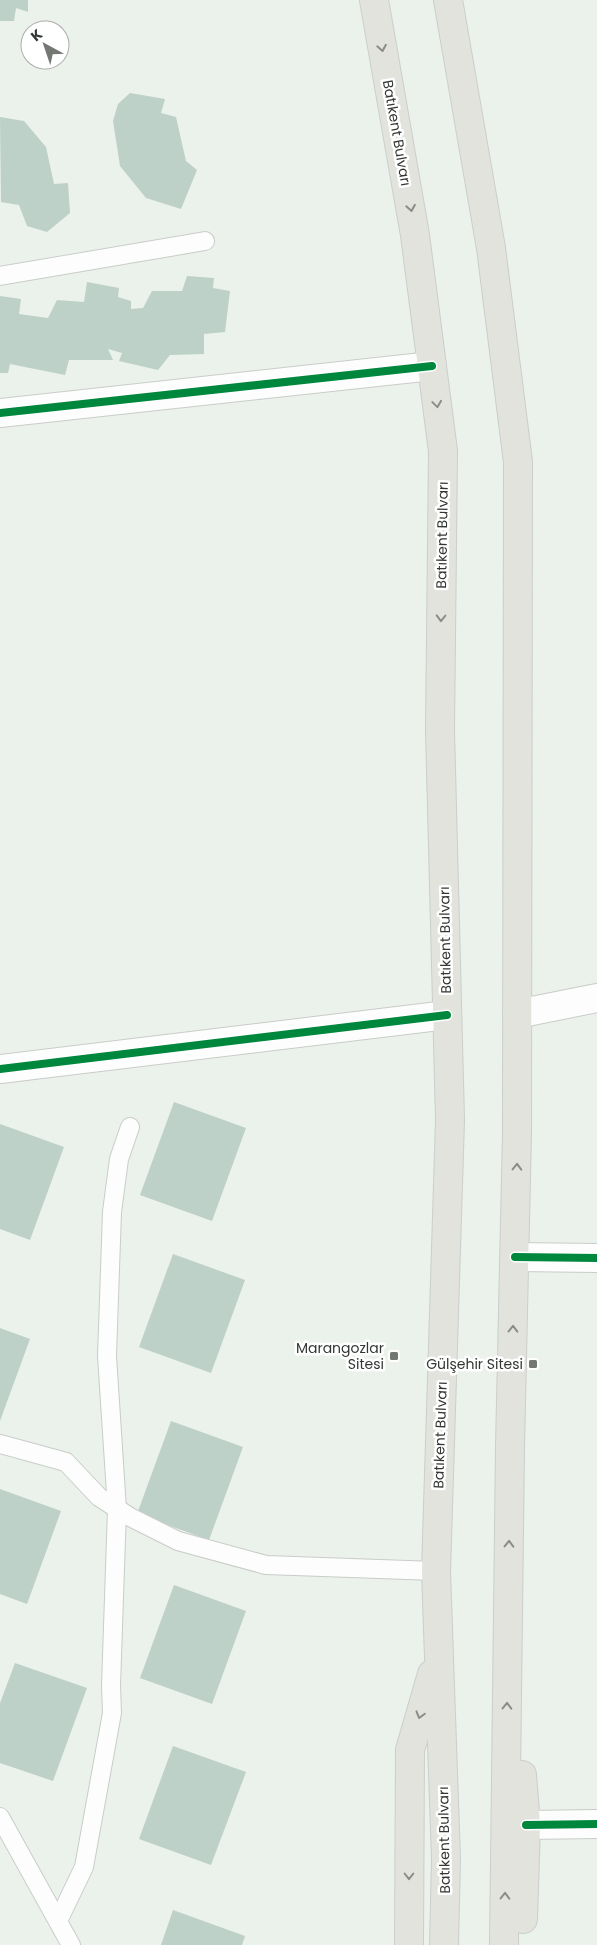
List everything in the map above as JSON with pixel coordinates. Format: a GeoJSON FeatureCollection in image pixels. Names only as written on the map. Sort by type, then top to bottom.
{"type":"FeatureCollection","features":[{"type":"Feature","properties":{"kind":"main road","name":"Batıkent Bulvarı"},"geometry":{"type":"LineString","coordinates":[[374,0],[416,234],[443,451],[440,730],[450,1120],[436,1571],[446,1859],[444,1945]]}},
{"type":"Feature","properties":{"kind":"main road"},"geometry":{"type":"LineString","coordinates":[[448,0],[491,248],[518,462],[518,1132],[510,1437],[504,1945]]}},
{"type":"Feature","properties":{"kind":"main road"},"geometry":{"type":"LineString","coordinates":[[409,1945],[410,1750],[439,1651]]}},
{"type":"Feature","properties":{"kind":"main road"},"geometry":{"type":"LineString","coordinates":[[506,1755],[522,1769],[526,1825],[522,1945]]}},
{"type":"Feature","properties":{"kind":"street"},"geometry":{"type":"LineString","coordinates":[[0,413],[432,366]]}},
{"type":"Feature","properties":{"kind":"street"},"geometry":{"type":"LineString","coordinates":[[517,1014],[597,998]]}},
{"type":"Feature","properties":{"kind":"street"},"geometry":{"type":"LineString","coordinates":[[0,1069],[447,1016]]}},
{"type":"Feature","properties":{"kind":"street"},"geometry":{"type":"LineString","coordinates":[[514,1257],[597,1258]]}},
{"type":"Feature","properties":{"kind":"street"},"geometry":{"type":"LineString","coordinates":[[526,1825],[597,1824]]}},
{"type":"Feature","properties":{"kind":"lane"},"geometry":{"type":"LineString","coordinates":[[0,276],[205,242]]}},
{"type":"Feature","properties":{"kind":"lane"},"geometry":{"type":"LineString","coordinates":[[58,1921],[84,1867],[112,1712],[111,1686],[117,1509],[108,1346],[112,1212],[118,1159],[130,1127]]}},
{"type":"Feature","properties":{"kind":"lane"},"geometry":{"type":"LineString","coordinates":[[0,1444],[66,1462],[99,1498],[178,1541],[266,1565],[436,1571]]}},
{"type":"Feature","properties":{"kind":"lane"},"geometry":{"type":"LineString","coordinates":[[0,1816],[71,1945]]}},
{"type":"Feature","properties":{"kind":"building"},"geometry":{"type":"Polygon","coordinates":[[[0,0],[28,0],[28,12],[16,8],[14,21],[0,21],[0,0]]]}},
{"type":"Feature","properties":{"kind":"building"},"geometry":{"type":"Polygon","coordinates":[[[130,93],[165,99],[161,113],[176,117],[186,161],[197,170],[181,209],[146,198],[120,166],[113,121],[118,104],[130,93]]]}},
{"type":"Feature","properties":{"kind":"building"},"geometry":{"type":"Polygon","coordinates":[[[0,117],[24,121],[46,147],[54,184],[68,183],[70,213],[47,232],[27,226],[19,205],[1,202],[0,117]]]}},
{"type":"Feature","properties":{"kind":"building"},"geometry":{"type":"Polygon","coordinates":[[[187,276],[214,278],[213,288],[230,291],[225,332],[204,334],[204,354],[170,355],[158,370],[119,361],[122,353],[108,349],[113,360],[69,360],[65,375],[10,364],[8,373],[0,373],[0,296],[21,299],[19,314],[48,318],[57,300],[84,302],[87,282],[119,288],[118,297],[131,301],[131,309],[143,308],[152,291],[182,291],[187,276]]]}},
{"type":"Feature","properties":{"kind":"building"},"geometry":{"type":"Polygon","coordinates":[[[174,1102],[246,1128],[212,1221],[140,1195],[174,1102]]]}},
{"type":"Feature","properties":{"kind":"building"},"geometry":{"type":"Polygon","coordinates":[[[0,1124],[64,1147],[30,1240],[0,1229],[0,1124]]]}},
{"type":"Feature","properties":{"kind":"building"},"geometry":{"type":"Polygon","coordinates":[[[173,1254],[245,1280],[211,1373],[139,1347],[173,1254]]]}},
{"type":"Feature","properties":{"kind":"building"},"geometry":{"type":"Polygon","coordinates":[[[0,1328],[30,1339],[0,1421],[0,1328]]]}},
{"type":"Feature","properties":{"kind":"building"},"geometry":{"type":"Polygon","coordinates":[[[171,1421],[243,1447],[209,1540],[137,1514],[171,1421]]]}},
{"type":"Feature","properties":{"kind":"building"},"geometry":{"type":"Polygon","coordinates":[[[0,1489],[61,1511],[27,1604],[0,1594],[0,1489]]]}},
{"type":"Feature","properties":{"kind":"building"},"geometry":{"type":"Polygon","coordinates":[[[174,1585],[246,1611],[212,1704],[140,1678],[174,1585]]]}},
{"type":"Feature","properties":{"kind":"building"},"geometry":{"type":"Polygon","coordinates":[[[15,1663],[87,1688],[53,1781],[0,1763],[0,1703],[15,1663]]]}},
{"type":"Feature","properties":{"kind":"building"},"geometry":{"type":"Polygon","coordinates":[[[173,1746],[246,1772],[211,1865],[139,1839],[173,1746]]]}},
{"type":"Feature","properties":{"kind":"building"},"geometry":{"type":"Polygon","coordinates":[[[173,1910],[245,1936],[242,1945],[161,1945],[173,1910]]]}},
{"type":"Feature","properties":{"kind":"cycle path"},"geometry":{"type":"LineString","coordinates":[[0,413],[432,366]]}},
{"type":"Feature","properties":{"kind":"cycle path"},"geometry":{"type":"LineString","coordinates":[[0,1069],[447,1015]]}},
{"type":"Feature","properties":{"kind":"cycle path"},"geometry":{"type":"LineString","coordinates":[[515,1257],[597,1258]]}},
{"type":"Feature","properties":{"kind":"cycle path"},"geometry":{"type":"LineString","coordinates":[[526,1825],[597,1824]]}},
{"type":"Feature","properties":{"kind":"place","name":"Marangozlar Sitesi"},"geometry":{"type":"Point","coordinates":[394,1356]}},
{"type":"Feature","properties":{"kind":"place","name":"Gülşehir Sitesi"},"geometry":{"type":"Point","coordinates":[533,1364]}}]}
